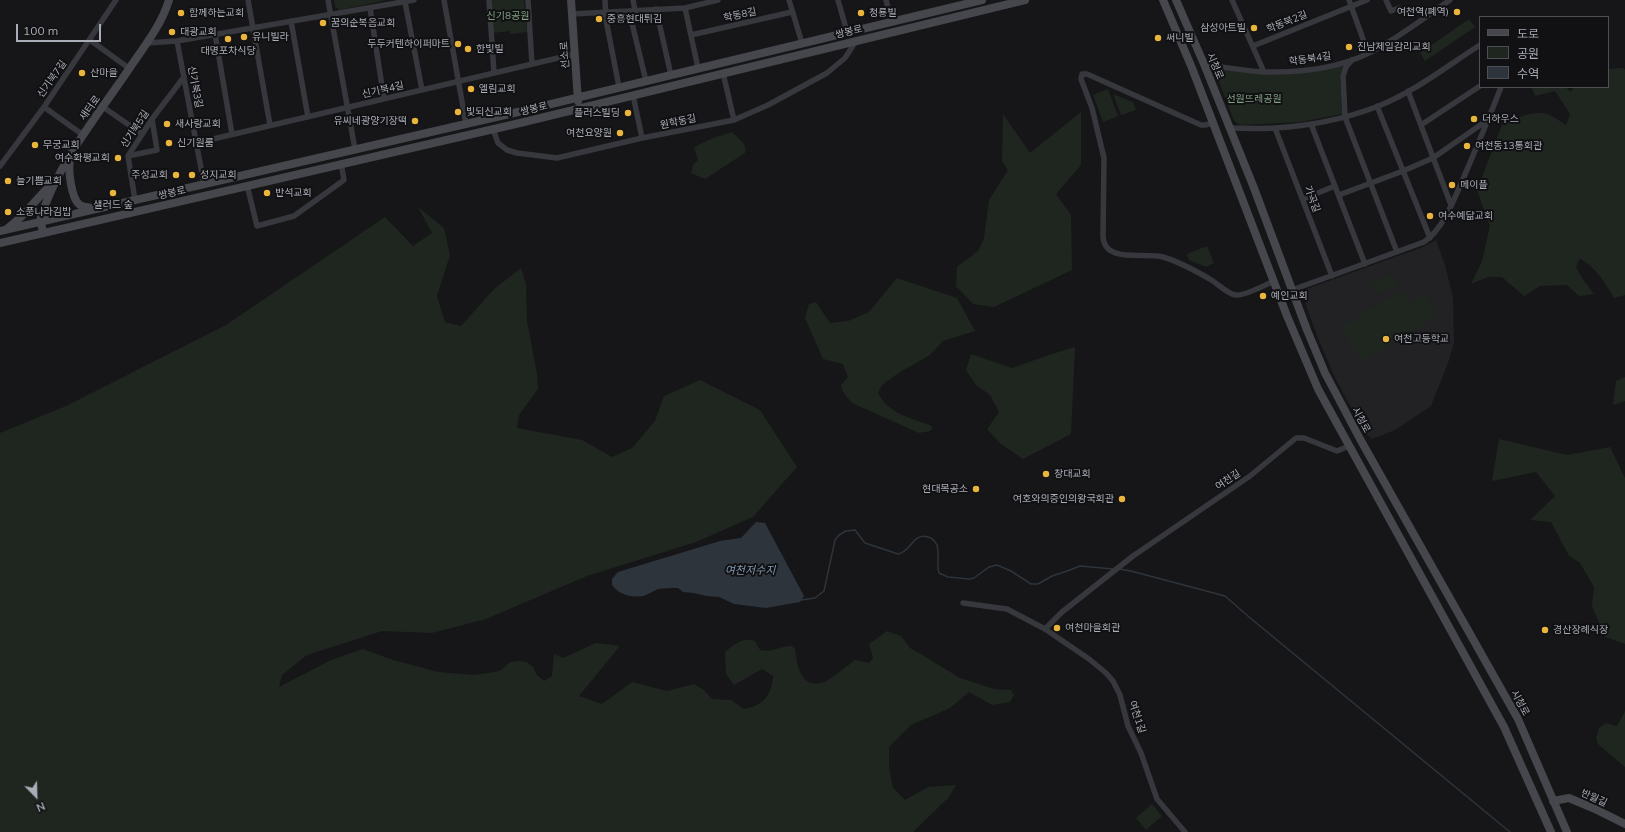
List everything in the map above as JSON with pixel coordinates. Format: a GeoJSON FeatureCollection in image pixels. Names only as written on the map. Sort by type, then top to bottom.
{"type":"FeatureCollection","features":[{"type":"Feature","properties":{"kind":"street","name":"신기북7길"},"geometry":{"type":"LineString","coordinates":[[0,166],[44,107],[116,0]]}},
{"type":"Feature","properties":{"kind":"street","name":"새터로"},"geometry":{"type":"LineString","coordinates":[[40,222],[58,177],[83,135],[147,43],[159,23],[169,0]]}},
{"type":"Feature","properties":{"kind":"street"},"geometry":{"type":"LineString","coordinates":[[248,0],[270,125]]}},
{"type":"Feature","properties":{"kind":"street"},"geometry":{"type":"LineString","coordinates":[[328,0],[355,149]]}},
{"type":"Feature","properties":{"kind":"street"},"geometry":{"type":"LineString","coordinates":[[147,43],[177,41],[414,0]]}},
{"type":"Feature","properties":{"kind":"street"},"geometry":{"type":"LineString","coordinates":[[444,0],[466,124]]}},
{"type":"Feature","properties":{"kind":"street"},"geometry":{"type":"LineString","coordinates":[[489,0],[494,73]]}},
{"type":"Feature","properties":{"kind":"street"},"geometry":{"type":"LineString","coordinates":[[528,0],[532,64]]}},
{"type":"Feature","properties":{"kind":"street","name":"선소로"},"geometry":{"type":"LineString","coordinates":[[571,0],[579,108]]}},
{"type":"Feature","properties":{"kind":"street"},"geometry":{"type":"LineString","coordinates":[[605,0],[606,20],[619,87]]}},
{"type":"Feature","properties":{"kind":"street"},"geometry":{"type":"LineString","coordinates":[[633,0],[632,10],[646,80]]}},
{"type":"Feature","properties":{"kind":"street","name":"학동8길"},"geometry":{"type":"LineString","coordinates":[[572,14],[685,8],[718,0]]}},
{"type":"Feature","properties":{"kind":"street"},"geometry":{"type":"LineString","coordinates":[[789,0],[802,43]]}},
{"type":"Feature","properties":{"kind":"street"},"geometry":{"type":"LineString","coordinates":[[838,0],[847,32]]}},
{"type":"Feature","properties":{"kind":"street"},"geometry":{"type":"LineString","coordinates":[[886,0],[892,22]]}},
{"type":"Feature","properties":{"kind":"street","name":"쌍봉로"},"geometry":{"type":"LineString","coordinates":[[0,231],[466,124],[982,0]]}},
{"type":"Feature","properties":{"kind":"street","name":"쌍봉로"},"geometry":{"type":"LineString","coordinates":[[0,243],[494,129],[1025,0]]}},
{"type":"Feature","properties":{"kind":"street"},"geometry":{"type":"LineString","coordinates":[[1163,0],[1214,123],[1300,348],[1318,389],[1504,726],[1551,832]]}},
{"type":"Feature","properties":{"kind":"street","name":"시청로"},"geometry":{"type":"LineString","coordinates":[[1176,0],[1204,64],[1254,188],[1325,373],[1360,439],[1518,719],[1567,832]]}},
{"type":"Feature","properties":{"kind":"street"},"geometry":{"type":"LineString","coordinates":[[1232,0],[1264,72]]}},
{"type":"Feature","properties":{"kind":"street"},"geometry":{"type":"LineString","coordinates":[[1349,0],[1368,53]]}},
{"type":"Feature","properties":{"kind":"street","name":"학동북2길"},"geometry":{"type":"LineString","coordinates":[[1253,46],[1367,0]]}},
{"type":"Feature","properties":{"kind":"street"},"geometry":{"type":"LineString","coordinates":[[1386,0],[1391,11],[1400,8]]}},
{"type":"Feature","properties":{"kind":"street","name":"학동북4길"},"geometry":{"type":"LineString","coordinates":[[1204,64],[1264,72],[1314,69],[1352,60],[1382,46],[1450,0]]}},
{"type":"Feature","properties":{"kind":"street"},"geometry":{"type":"LineString","coordinates":[[405,2],[422,90]]}},
{"type":"Feature","properties":{"kind":"street"},"geometry":{"type":"LineString","coordinates":[[370,8],[384,99]]}},
{"type":"Feature","properties":{"kind":"street"},"geometry":{"type":"LineString","coordinates":[[685,8],[698,68]]}},
{"type":"Feature","properties":{"kind":"street"},"geometry":{"type":"LineString","coordinates":[[656,10],[671,75]]}},
{"type":"Feature","properties":{"kind":"street","name":"학동8길"},"geometry":{"type":"LineString","coordinates":[[691,35],[792,12]]}},
{"type":"Feature","properties":{"kind":"street"},"geometry":{"type":"LineString","coordinates":[[291,21],[308,117]]}},
{"type":"Feature","properties":{"kind":"street"},"geometry":{"type":"LineString","coordinates":[[215,34],[232,134]]}},
{"type":"Feature","properties":{"kind":"street"},"geometry":{"type":"LineString","coordinates":[[90,40],[130,68]]}},
{"type":"Feature","properties":{"kind":"street","name":"신기북3길"},"geometry":{"type":"LineString","coordinates":[[177,41],[204,184]]}},
{"type":"Feature","properties":{"kind":"street","name":"원학동길"},"geometry":{"type":"LineString","coordinates":[[494,129],[498,143],[507,150],[518,153],[557,158],[642,138],[734,120],[768,105],[827,73],[845,58],[856,41]]}},
{"type":"Feature","properties":{"kind":"street"},"geometry":{"type":"LineString","coordinates":[[1230,128],[1275,128],[1311,124],[1345,117],[1377,106],[1408,91],[1479,46]]}},
{"type":"Feature","properties":{"kind":"street","name":"신기북4길"},"geometry":{"type":"LineString","coordinates":[[196,143],[575,54]]}},
{"type":"Feature","properties":{"kind":"street"},"geometry":{"type":"LineString","coordinates":[[1352,60],[1346,67],[1343,76],[1345,117],[1397,252]]}},
{"type":"Feature","properties":{"kind":"street"},"geometry":{"type":"LineString","coordinates":[[723,73],[734,120]]}},
{"type":"Feature","properties":{"kind":"street"},"geometry":{"type":"LineString","coordinates":[[1214,123],[1205,126],[1094,77],[1082,74],[1081,79],[1092,108],[1104,158],[1103,236],[1105,248],[1115,253],[1162,257],[1205,276],[1234,295],[1241,294],[1274,281]]}},
{"type":"Feature","properties":{"kind":"street","name":"신기북5길"},"geometry":{"type":"LineString","coordinates":[[136,200],[128,156],[152,119],[184,77]]}},
{"type":"Feature","properties":{"kind":"street"},"geometry":{"type":"LineString","coordinates":[[1421,125],[1479,87]]}},
{"type":"Feature","properties":{"kind":"street"},"geometry":{"type":"LineString","coordinates":[[1292,290],[1424,242],[1430,238],[1441,223],[1451,205],[1489,119],[1501,88]]}},
{"type":"Feature","properties":{"kind":"street"},"geometry":{"type":"LineString","coordinates":[[1408,91],[1451,205]]}},
{"type":"Feature","properties":{"kind":"street"},"geometry":{"type":"LineString","coordinates":[[633,95],[642,138]]}},
{"type":"Feature","properties":{"kind":"street"},"geometry":{"type":"LineString","coordinates":[[1377,106],[1430,238]]}},
{"type":"Feature","properties":{"kind":"street"},"geometry":{"type":"LineString","coordinates":[[44,107],[83,135]]}},
{"type":"Feature","properties":{"kind":"street"},"geometry":{"type":"LineString","coordinates":[[103,107],[142,134]]}},
{"type":"Feature","properties":{"kind":"street"},"geometry":{"type":"LineString","coordinates":[[128,156],[157,150],[152,119]]}},
{"type":"Feature","properties":{"kind":"street"},"geometry":{"type":"LineString","coordinates":[[1339,195],[1433,158],[1489,119]]}},
{"type":"Feature","properties":{"kind":"street"},"geometry":{"type":"LineString","coordinates":[[1311,124],[1365,264]]}},
{"type":"Feature","properties":{"kind":"street","name":"가곡길"},"geometry":{"type":"LineString","coordinates":[[1275,128],[1332,276]]}},
{"type":"Feature","properties":{"kind":"street"},"geometry":{"type":"LineString","coordinates":[[71,156],[69,173],[77,202],[84,206],[99,208]]}},
{"type":"Feature","properties":{"kind":"street"},"geometry":{"type":"LineString","coordinates":[[247,186],[257,226],[294,216],[344,180],[341,164]]}},
{"type":"Feature","properties":{"kind":"street"},"geometry":{"type":"LineString","coordinates":[[0,231],[5,230],[21,217],[58,177]]}},
{"type":"Feature","properties":{"kind":"street"},"geometry":{"type":"LineString","coordinates":[[1303,199],[1335,186]]}},
{"type":"Feature","properties":{"kind":"street"},"geometry":{"type":"LineString","coordinates":[[1241,194],[1254,188]]}},
{"type":"Feature","properties":{"kind":"street"},"geometry":{"type":"LineString","coordinates":[[40,222],[43,233]]}},
{"type":"Feature","properties":{"kind":"street","name":"여천길"},"geometry":{"type":"LineString","coordinates":[[1045,629],[1062,612],[1120,566],[1250,476],[1296,438],[1304,438],[1337,451],[1349,446]]}},
{"type":"Feature","properties":{"kind":"street"},"geometry":{"type":"LineString","coordinates":[[1349,446],[1360,439]]}},
{"type":"Feature","properties":{"kind":"street"},"geometry":{"type":"LineString","coordinates":[[963,603],[1007,609],[1045,629]]}},
{"type":"Feature","properties":{"kind":"street","name":"여천1길"},"geometry":{"type":"LineString","coordinates":[[1045,629],[1089,659],[1106,673],[1113,682],[1122,702],[1128,726],[1141,753],[1157,799],[1185,832]]}},
{"type":"Feature","properties":{"kind":"street","name":"반월길"},"geometry":{"type":"LineString","coordinates":[[1553,800],[1569,798],[1625,824]]}},
{"type":"Feature","properties":{"kind":"shaded area","name":"여천고등학교"},"geometry":{"type":"Polygon","coordinates":[[[1436,240],[1445,265],[1453,297],[1454,343],[1448,363],[1431,406],[1395,430],[1372,439],[1366,434],[1336,380],[1317,336],[1301,291],[1423,247],[1436,240]]]}},
{"type":"Feature","properties":{"kind":"green space"},"geometry":{"type":"Polygon","coordinates":[[[334,0],[387,0],[339,10],[335,6],[334,0]]]}},
{"type":"Feature","properties":{"kind":"green space","name":"신기8공원"},"geometry":{"type":"Polygon","coordinates":[[[490,0],[524,0],[527,32],[510,34],[510,31],[493,33],[490,0]]]}},
{"type":"Feature","properties":{"kind":"green space"},"geometry":{"type":"Polygon","coordinates":[[[1469,19],[1475,27],[1425,61],[1420,53],[1469,19]]]}},
{"type":"Feature","properties":{"kind":"green space","name":"선원뜨레공원"},"geometry":{"type":"Polygon","coordinates":[[[1347,63],[1340,75],[1342,114],[1300,122],[1240,125],[1234,121],[1215,71],[1220,68],[1257,73],[1347,63]]]}},
{"type":"Feature","properties":{"kind":"green space"},"geometry":{"type":"Polygon","coordinates":[[[1623,68],[1625,70],[1625,295],[1614,298],[1604,281],[1591,266],[1580,259],[1576,267],[1594,294],[1579,296],[1567,285],[1540,286],[1524,296],[1502,277],[1488,277],[1471,284],[1482,261],[1490,226],[1477,190],[1502,125],[1519,117],[1544,113],[1566,125],[1570,114],[1555,91],[1535,96],[1531,88],[1567,88],[1570,92],[1574,88],[1609,88],[1609,69],[1623,68]]]}},
{"type":"Feature","properties":{"kind":"green space"},"geometry":{"type":"Polygon","coordinates":[[[1108,89],[1118,116],[1103,122],[1093,95],[1108,89]]]}},
{"type":"Feature","properties":{"kind":"green space"},"geometry":{"type":"Polygon","coordinates":[[[1113,94],[1133,102],[1136,110],[1121,115],[1113,94]]]}},
{"type":"Feature","properties":{"kind":"green space"},"geometry":{"type":"Polygon","coordinates":[[[1081,112],[1081,165],[1056,194],[1071,215],[1072,270],[994,307],[973,304],[956,286],[957,267],[978,251],[984,238],[989,200],[1008,170],[1002,161],[1003,114],[1030,153],[1081,112]]]}},
{"type":"Feature","properties":{"kind":"green space"},"geometry":{"type":"Polygon","coordinates":[[[732,132],[744,144],[746,150],[745,153],[705,179],[691,173],[693,165],[698,160],[694,147],[713,138],[732,132]]]}},
{"type":"Feature","properties":{"kind":"green space"},"geometry":{"type":"Polygon","coordinates":[[[418,207],[444,228],[450,255],[437,296],[445,322],[461,326],[494,289],[521,268],[526,284],[527,321],[537,374],[538,389],[519,415],[517,428],[582,440],[612,457],[632,448],[655,421],[664,396],[700,380],[760,410],[797,467],[753,517],[696,542],[587,576],[486,619],[432,633],[382,631],[307,655],[282,675],[279,687],[331,660],[363,649],[390,659],[438,672],[475,675],[500,671],[510,662],[527,662],[533,667],[537,675],[544,681],[552,676],[554,654],[563,658],[596,643],[620,646],[579,696],[602,704],[632,682],[667,691],[694,684],[704,690],[712,699],[731,700],[744,709],[751,708],[765,698],[771,689],[773,676],[762,669],[734,685],[726,674],[725,652],[739,642],[746,640],[755,641],[760,650],[765,651],[792,646],[795,649],[801,674],[805,679],[816,684],[824,682],[855,660],[869,663],[873,658],[869,644],[887,631],[901,636],[910,648],[960,678],[994,689],[1011,690],[1014,695],[1010,702],[992,705],[969,692],[950,708],[911,725],[889,747],[889,767],[893,788],[905,800],[928,787],[956,785],[949,797],[913,832],[0,832],[0,433],[66,406],[226,325],[385,217],[413,246],[432,233],[418,207]]]}},
{"type":"Feature","properties":{"kind":"green space"},"geometry":{"type":"Polygon","coordinates":[[[1207,246],[1214,263],[1206,267],[1189,260],[1187,254],[1207,246]]]}},
{"type":"Feature","properties":{"kind":"green space"},"geometry":{"type":"Polygon","coordinates":[[[1392,274],[1397,285],[1376,295],[1371,283],[1392,274]]]}},
{"type":"Feature","properties":{"kind":"green space"},"geometry":{"type":"Polygon","coordinates":[[[897,278],[957,298],[975,331],[943,341],[930,355],[900,372],[882,385],[878,393],[882,400],[894,410],[900,414],[933,427],[930,431],[919,433],[854,404],[849,400],[841,385],[848,377],[843,364],[823,359],[805,318],[809,304],[816,302],[830,323],[848,321],[869,312],[897,278]]]}},
{"type":"Feature","properties":{"kind":"green space"},"geometry":{"type":"Polygon","coordinates":[[[1403,289],[1425,324],[1362,362],[1341,327],[1403,289]]]}},
{"type":"Feature","properties":{"kind":"green space"},"geometry":{"type":"Polygon","coordinates":[[[1424,294],[1436,314],[1425,321],[1413,301],[1424,294]]]}},
{"type":"Feature","properties":{"kind":"green space"},"geometry":{"type":"Polygon","coordinates":[[[1075,347],[1071,434],[1023,459],[1001,444],[987,429],[999,412],[990,395],[976,385],[966,370],[971,354],[1012,368],[1075,347]]]}},
{"type":"Feature","properties":{"kind":"green space"},"geometry":{"type":"Polygon","coordinates":[[[1625,377],[1625,401],[1613,405],[1616,381],[1625,377]]]}},
{"type":"Feature","properties":{"kind":"green space"},"geometry":{"type":"Polygon","coordinates":[[[1499,439],[1567,455],[1610,447],[1625,478],[1625,644],[1605,637],[1592,606],[1594,587],[1580,563],[1569,556],[1551,522],[1530,520],[1555,496],[1536,472],[1492,481],[1499,439]]]}},
{"type":"Feature","properties":{"kind":"green space"},"geometry":{"type":"Polygon","coordinates":[[[1625,711],[1625,767],[1598,744],[1596,738],[1599,728],[1606,723],[1617,726],[1625,711]]]}},
{"type":"Feature","properties":{"kind":"green space"},"geometry":{"type":"Polygon","coordinates":[[[1152,804],[1162,816],[1146,830],[1136,818],[1152,804]]]}},
{"type":"Feature","properties":{"kind":"water","name":"여천저수지"},"geometry":{"type":"Polygon","coordinates":[[[756,522],[765,523],[804,596],[800,602],[766,608],[734,604],[719,597],[683,592],[678,588],[658,589],[646,595],[637,597],[623,594],[612,585],[612,579],[618,572],[720,541],[741,538],[756,522]]]}},
{"type":"Feature","properties":{"kind":"waterway"},"geometry":{"type":"LineString","coordinates":[[801,600],[815,598],[824,591],[835,540],[839,535],[846,531],[855,530],[865,543],[898,554],[906,550],[919,537],[923,536],[931,538],[934,540],[938,548],[939,573],[948,577],[974,578],[989,567],[997,565],[1011,571],[1031,584],[1038,584],[1052,576],[1080,566],[1113,569]]}},
{"type":"Feature","properties":{"kind":"waterway"},"geometry":{"type":"LineString","coordinates":[[1119,569],[1225,596],[1510,832]]}},
{"type":"Feature","properties":{"kind":"place","name":"여천역(폐역)"},"geometry":{"type":"Point","coordinates":[1457,12]}},
{"type":"Feature","properties":{"kind":"place","name":"함께하는교회"},"geometry":{"type":"Point","coordinates":[181,13]}},
{"type":"Feature","properties":{"kind":"place","name":"청룡빌"},"geometry":{"type":"Point","coordinates":[861,13]}},
{"type":"Feature","properties":{"kind":"place","name":"중흥현대튀김"},"geometry":{"type":"Point","coordinates":[599,19]}},
{"type":"Feature","properties":{"kind":"place","name":"꿈의순복음교회"},"geometry":{"type":"Point","coordinates":[323,23]}},
{"type":"Feature","properties":{"kind":"place","name":"삼성아트빌"},"geometry":{"type":"Point","coordinates":[1254,28]}},
{"type":"Feature","properties":{"kind":"place","name":"대광교회"},"geometry":{"type":"Point","coordinates":[172,32]}},
{"type":"Feature","properties":{"kind":"place","name":"유니빌라"},"geometry":{"type":"Point","coordinates":[244,37]}},
{"type":"Feature","properties":{"kind":"place","name":"써니빌"},"geometry":{"type":"Point","coordinates":[1158,38]}},
{"type":"Feature","properties":{"kind":"place","name":"대명포차식당"},"geometry":{"type":"Point","coordinates":[228,39]}},
{"type":"Feature","properties":{"kind":"place","name":"두두커텐하이퍼마트"},"geometry":{"type":"Point","coordinates":[458,44]}},
{"type":"Feature","properties":{"kind":"place","name":"진남제일감리교회"},"geometry":{"type":"Point","coordinates":[1349,47]}},
{"type":"Feature","properties":{"kind":"place","name":"한빛빌"},"geometry":{"type":"Point","coordinates":[468,49]}},
{"type":"Feature","properties":{"kind":"place","name":"산마을"},"geometry":{"type":"Point","coordinates":[82,73]}},
{"type":"Feature","properties":{"kind":"place","name":"엘림교회"},"geometry":{"type":"Point","coordinates":[471,89]}},
{"type":"Feature","properties":{"kind":"place","name":"빛되신교회"},"geometry":{"type":"Point","coordinates":[458,112]}},
{"type":"Feature","properties":{"kind":"place","name":"플러스빌딩"},"geometry":{"type":"Point","coordinates":[628,113]}},
{"type":"Feature","properties":{"kind":"place","name":"더하우스"},"geometry":{"type":"Point","coordinates":[1474,119]}},
{"type":"Feature","properties":{"kind":"place","name":"유씨네광양기장떡"},"geometry":{"type":"Point","coordinates":[415,121]}},
{"type":"Feature","properties":{"kind":"place","name":"새사랑교회"},"geometry":{"type":"Point","coordinates":[167,124]}},
{"type":"Feature","properties":{"kind":"place","name":"여천요양원"},"geometry":{"type":"Point","coordinates":[620,133]}},
{"type":"Feature","properties":{"kind":"place","name":"신기원룸"},"geometry":{"type":"Point","coordinates":[169,143]}},
{"type":"Feature","properties":{"kind":"place","name":"무궁교회"},"geometry":{"type":"Point","coordinates":[35,145]}},
{"type":"Feature","properties":{"kind":"place","name":"여천동13통회관"},"geometry":{"type":"Point","coordinates":[1467,146]}},
{"type":"Feature","properties":{"kind":"place","name":"여수화평교회"},"geometry":{"type":"Point","coordinates":[118,158]}},
{"type":"Feature","properties":{"kind":"place","name":"주성교회"},"geometry":{"type":"Point","coordinates":[176,175]}},
{"type":"Feature","properties":{"kind":"place","name":"성지교회"},"geometry":{"type":"Point","coordinates":[192,175]}},
{"type":"Feature","properties":{"kind":"place","name":"늘기쁨교회"},"geometry":{"type":"Point","coordinates":[8,181]}},
{"type":"Feature","properties":{"kind":"place","name":"메이플"},"geometry":{"type":"Point","coordinates":[1452,185]}},
{"type":"Feature","properties":{"kind":"place","name":"샐러드 숲"},"geometry":{"type":"Point","coordinates":[113,193]}},
{"type":"Feature","properties":{"kind":"place","name":"반석교회"},"geometry":{"type":"Point","coordinates":[267,193]}},
{"type":"Feature","properties":{"kind":"place","name":"소풍나라김밥"},"geometry":{"type":"Point","coordinates":[8,212]}},
{"type":"Feature","properties":{"kind":"place","name":"여수예닮교회"},"geometry":{"type":"Point","coordinates":[1430,216]}},
{"type":"Feature","properties":{"kind":"place","name":"예인교회"},"geometry":{"type":"Point","coordinates":[1263,296]}},
{"type":"Feature","properties":{"kind":"place","name":"여천고등학교"},"geometry":{"type":"Point","coordinates":[1386,339]}},
{"type":"Feature","properties":{"kind":"place","name":"창대교회"},"geometry":{"type":"Point","coordinates":[1046,474]}},
{"type":"Feature","properties":{"kind":"place","name":"현대목공소"},"geometry":{"type":"Point","coordinates":[976,489]}},
{"type":"Feature","properties":{"kind":"place","name":"여호와의증인의왕국회관"},"geometry":{"type":"Point","coordinates":[1122,499]}},
{"type":"Feature","properties":{"kind":"place","name":"여천마을회관"},"geometry":{"type":"Point","coordinates":[1057,628]}},
{"type":"Feature","properties":{"kind":"place","name":"경산장례식장"},"geometry":{"type":"Point","coordinates":[1545,630]}}]}
